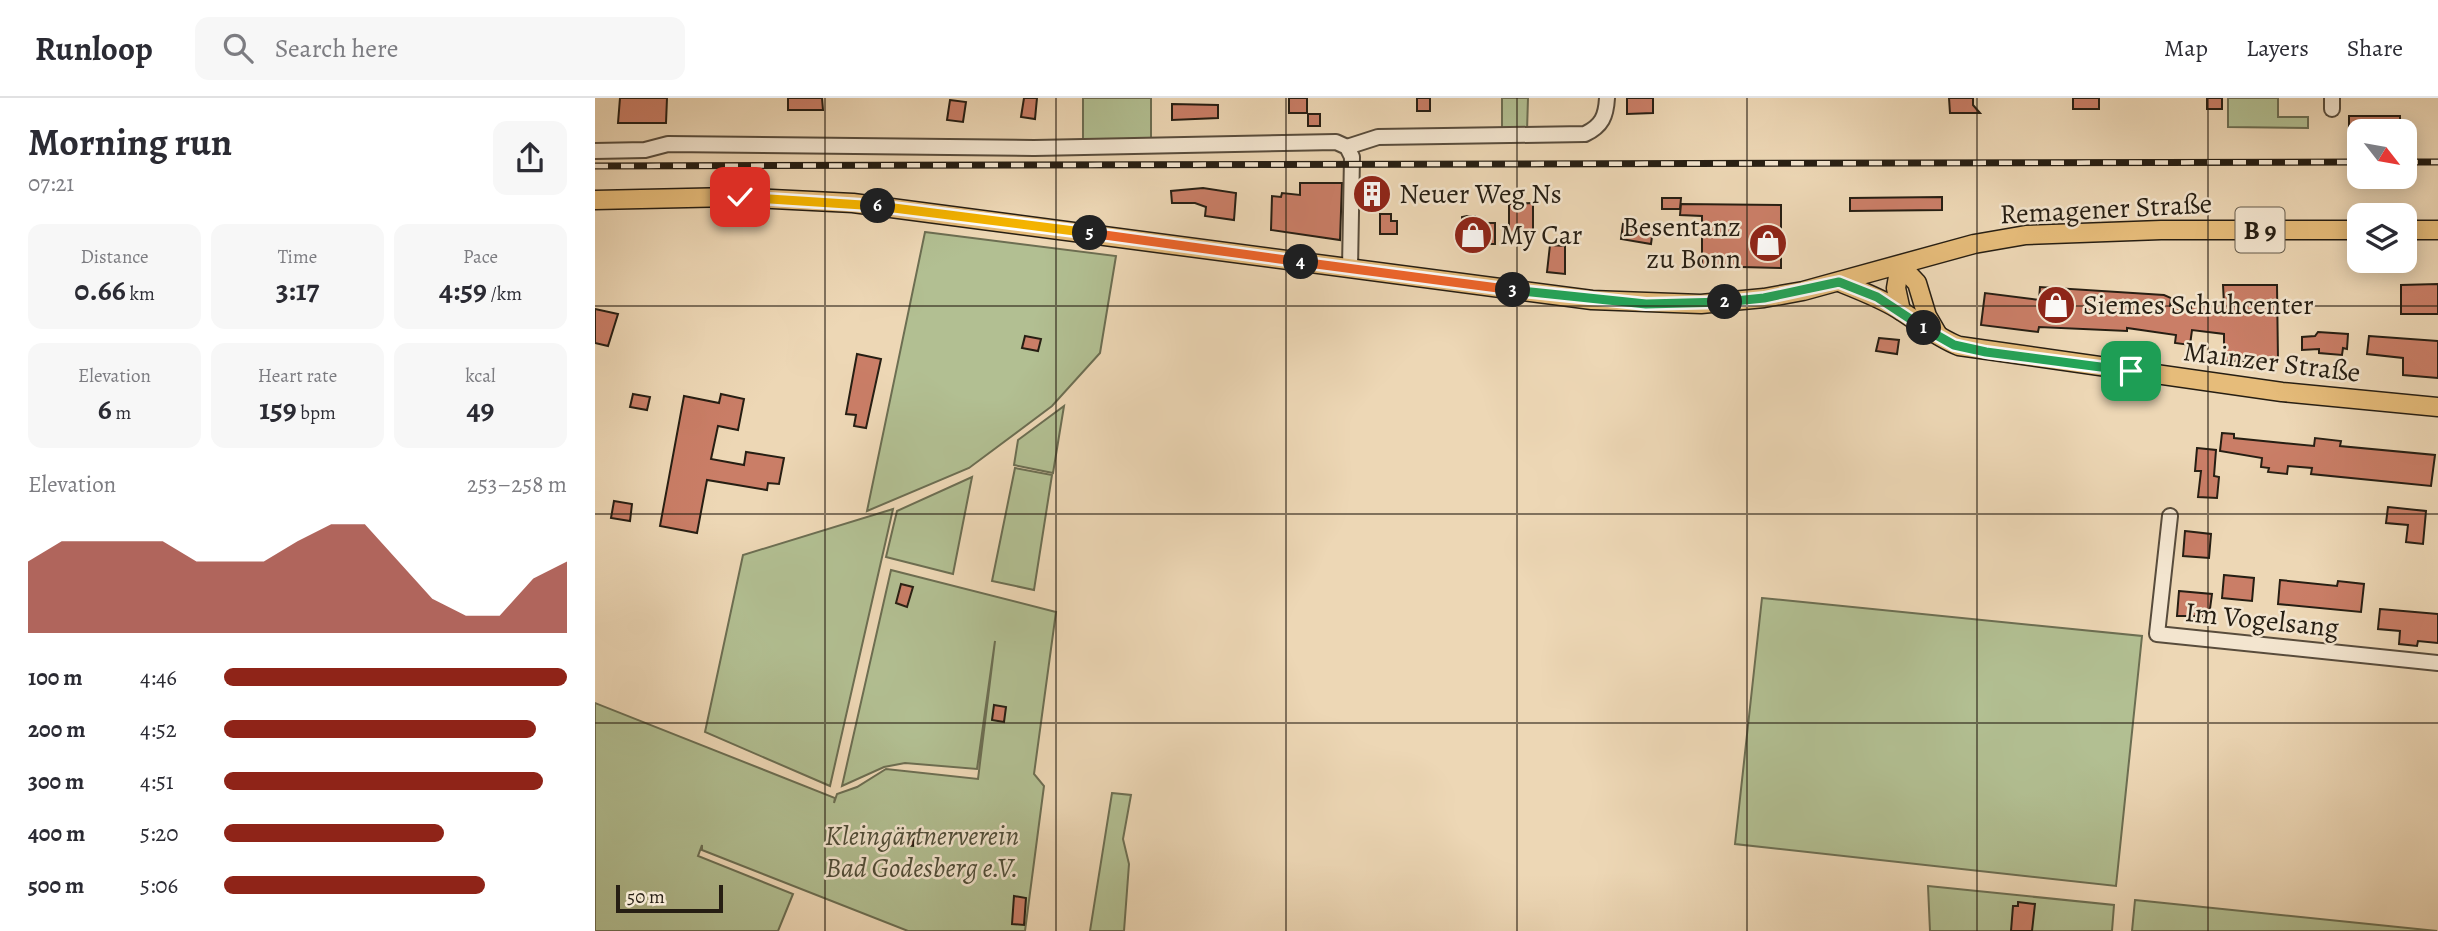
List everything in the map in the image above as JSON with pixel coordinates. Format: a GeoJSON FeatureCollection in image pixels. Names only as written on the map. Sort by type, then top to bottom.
{"type":"FeatureCollection","features":[{"type":"Feature","properties":{"kind":"main road","name":"B 9"},"geometry":{"type":"LineString","coordinates":[[595,200],[733,197],[853,203],[1592,300],[1646,304],[1701,304],[1764,298],[1839,282],[1900,265]]}},
{"type":"Feature","properties":{"kind":"main road","name":"Remagener Straße"},"geometry":{"type":"LineString","coordinates":[[1900,265],[1990,240],[2065,232],[2347,230]]}},
{"type":"Feature","properties":{"kind":"main road"},"geometry":{"type":"LineString","coordinates":[[2417,230],[2438,230]]}},
{"type":"Feature","properties":{"kind":"main road"},"geometry":{"type":"LineString","coordinates":[[1900,265],[1896,288],[1901,311]]}},
{"type":"Feature","properties":{"kind":"main road"},"geometry":{"type":"LineString","coordinates":[[1900,265],[1917,283],[1927,316],[1938,335]]}},
{"type":"Feature","properties":{"kind":"main road","name":"Mainzer Straße"},"geometry":{"type":"LineString","coordinates":[[1839,282],[1901,311],[1918,325],[1959,346],[1986,352],[2283,392],[2438,407]]}},
{"type":"Feature","properties":{"kind":"street"},"geometry":{"type":"LineString","coordinates":[[1347,148],[1354,143],[1378,137],[1585,134],[1600,125],[1607,110],[1607,98]]}},
{"type":"Feature","properties":{"kind":"street"},"geometry":{"type":"LineString","coordinates":[[595,150],[645,149],[668,144],[1034,148],[1336,142],[1347,148],[1352,157],[1350,268]]}},
{"type":"Feature","properties":{"kind":"street","name":"Im Vogelsang"},"geometry":{"type":"LineString","coordinates":[[2170,516],[2157,634],[2438,663]]}},
{"type":"Feature","properties":{"kind":"green space"},"geometry":{"type":"Polygon","coordinates":[[[1083,98],[1151,98],[1151,143],[1083,143],[1083,98]]]}},
{"type":"Feature","properties":{"kind":"green space"},"geometry":{"type":"Polygon","coordinates":[[[1502,98],[1528,98],[1527,131],[1502,131],[1502,98]]]}},
{"type":"Feature","properties":{"kind":"green space"},"geometry":{"type":"Polygon","coordinates":[[[2228,98],[2278,98],[2278,117],[2308,117],[2308,128],[2228,127],[2228,98]]]}},
{"type":"Feature","properties":{"kind":"green space"},"geometry":{"type":"Polygon","coordinates":[[[925,232],[1116,256],[1100,353],[1052,406],[969,468],[867,511],[925,232]]]}},
{"type":"Feature","properties":{"kind":"green space"},"geometry":{"type":"Polygon","coordinates":[[[1064,406],[1053,473],[1014,465],[1018,440],[1064,406]]]}},
{"type":"Feature","properties":{"kind":"green space"},"geometry":{"type":"Polygon","coordinates":[[[1015,468],[1052,475],[1034,590],[992,581],[1015,468]]]}},
{"type":"Feature","properties":{"kind":"green space"},"geometry":{"type":"Polygon","coordinates":[[[972,477],[953,574],[886,557],[897,511],[972,477]]]}},
{"type":"Feature","properties":{"kind":"green space"},"geometry":{"type":"Polygon","coordinates":[[[893,509],[830,786],[705,732],[743,555],[893,509]]]}},
{"type":"Feature","properties":{"kind":"green space","name":"Kleingärtnerverein Bad Godesberg e.V."},"geometry":{"type":"Polygon","coordinates":[[[891,570],[1056,612],[1034,774],[1044,786],[1025,931],[908,931],[702,850],[702,845],[698,856],[793,894],[778,931],[595,931],[595,703],[835,798],[834,803],[837,794],[857,787],[886,769],[978,779],[995,641],[977,769],[905,763],[884,767],[842,786],[891,570]]]}},
{"type":"Feature","properties":{"kind":"green space"},"geometry":{"type":"Polygon","coordinates":[[[1762,598],[2142,636],[2116,886],[1735,844],[1762,598]]]}},
{"type":"Feature","properties":{"kind":"green space"},"geometry":{"type":"Polygon","coordinates":[[[1112,793],[1131,795],[1123,839],[1129,864],[1124,931],[1090,931],[1112,793]]]}},
{"type":"Feature","properties":{"kind":"green space"},"geometry":{"type":"Polygon","coordinates":[[[1928,886],[2114,905],[2112,931],[1930,931],[1928,886]]]}},
{"type":"Feature","properties":{"kind":"green space"},"geometry":{"type":"Polygon","coordinates":[[[2135,900],[2437,931],[2132,931],[2135,900]]]}},
{"type":"Feature","properties":{"kind":"building"},"geometry":{"type":"Polygon","coordinates":[[[620,98],[667,98],[666,123],[618,123],[620,98]]]}},
{"type":"Feature","properties":{"kind":"building"},"geometry":{"type":"Polygon","coordinates":[[[788,98],[822,98],[823,110],[788,110],[788,98]]]}},
{"type":"Feature","properties":{"kind":"building"},"geometry":{"type":"Polygon","coordinates":[[[1024,98],[1037,98],[1035,119],[1021,117],[1024,98]]]}},
{"type":"Feature","properties":{"kind":"building"},"geometry":{"type":"Polygon","coordinates":[[[1289,98],[1307,98],[1307,113],[1289,113],[1289,98]]]}},
{"type":"Feature","properties":{"kind":"building"},"geometry":{"type":"Polygon","coordinates":[[[1417,98],[1430,98],[1430,111],[1417,111],[1417,98]]]}},
{"type":"Feature","properties":{"kind":"building"},"geometry":{"type":"Polygon","coordinates":[[[1627,98],[1653,98],[1653,113],[1627,114],[1627,98]]]}},
{"type":"Feature","properties":{"kind":"building"},"geometry":{"type":"Polygon","coordinates":[[[1949,98],[1973,98],[1973,105],[1980,113],[1950,113],[1949,98]]]}},
{"type":"Feature","properties":{"kind":"building"},"geometry":{"type":"Polygon","coordinates":[[[2073,98],[2099,98],[2099,109],[2073,109],[2073,98]]]}},
{"type":"Feature","properties":{"kind":"building"},"geometry":{"type":"Polygon","coordinates":[[[2207,98],[2222,98],[2222,109],[2207,109],[2207,98]]]}},
{"type":"Feature","properties":{"kind":"building"},"geometry":{"type":"Polygon","coordinates":[[[950,100],[966,102],[963,122],[947,120],[950,100]]]}},
{"type":"Feature","properties":{"kind":"building"},"geometry":{"type":"Polygon","coordinates":[[[1172,104],[1218,105],[1218,118],[1172,120],[1172,104]]]}},
{"type":"Feature","properties":{"kind":"building"},"geometry":{"type":"Polygon","coordinates":[[[1308,114],[1320,114],[1320,126],[1308,126],[1308,114]]]}},
{"type":"Feature","properties":{"kind":"building"},"geometry":{"type":"Polygon","coordinates":[[[2349,116],[2400,116],[2400,119],[2349,119],[2349,116]]]}},
{"type":"Feature","properties":{"kind":"building"},"geometry":{"type":"Polygon","coordinates":[[[1300,183],[1342,183],[1340,240],[1271,230],[1272,196],[1281,197],[1282,193],[1300,195],[1300,183]]]}},
{"type":"Feature","properties":{"kind":"building"},"geometry":{"type":"Polygon","coordinates":[[[1203,188],[1236,193],[1234,220],[1205,216],[1206,207],[1195,203],[1172,203],[1171,191],[1203,188]]]}},
{"type":"Feature","properties":{"kind":"building","name":"Neuer Weg Ns"},"geometry":{"type":"Polygon","coordinates":[[[1368,189],[1381,189],[1381,204],[1368,204],[1368,189]]]}},
{"type":"Feature","properties":{"kind":"building"},"geometry":{"type":"Polygon","coordinates":[[[1942,197],[1942,210],[1850,211],[1850,198],[1942,197]]]}},
{"type":"Feature","properties":{"kind":"building"},"geometry":{"type":"Polygon","coordinates":[[[1662,198],[1681,198],[1680,209],[1662,209],[1662,198]]]}},
{"type":"Feature","properties":{"kind":"building"},"geometry":{"type":"Polygon","coordinates":[[[1533,203],[1533,233],[1509,233],[1509,204],[1533,203]]]}},
{"type":"Feature","properties":{"kind":"building"},"geometry":{"type":"Polygon","coordinates":[[[1681,204],[1781,205],[1781,268],[1702,266],[1702,216],[1680,215],[1681,204]]]}},
{"type":"Feature","properties":{"kind":"building"},"geometry":{"type":"Polygon","coordinates":[[[1380,214],[1391,214],[1391,221],[1397,221],[1397,234],[1380,234],[1380,214]]]}},
{"type":"Feature","properties":{"kind":"building"},"geometry":{"type":"Polygon","coordinates":[[[1475,216],[1475,223],[1495,223],[1495,244],[1468,244],[1467,236],[1462,236],[1462,217],[1475,216]]]}},
{"type":"Feature","properties":{"kind":"building"},"geometry":{"type":"Polygon","coordinates":[[[1623,224],[1653,229],[1651,244],[1621,239],[1623,224]]]}},
{"type":"Feature","properties":{"kind":"building"},"geometry":{"type":"Polygon","coordinates":[[[1550,245],[1565,246],[1565,274],[1547,272],[1550,245]]]}},
{"type":"Feature","properties":{"kind":"building"},"geometry":{"type":"Polygon","coordinates":[[[2438,284],[2438,314],[2401,314],[2401,285],[2438,284]]]}},
{"type":"Feature","properties":{"kind":"building"},"geometry":{"type":"Polygon","coordinates":[[[2223,285],[2277,285],[2278,361],[2224,361],[2224,334],[2192,330],[2190,345],[2175,343],[2176,335],[2127,328],[2127,331],[2039,327],[2038,332],[1981,325],[1985,293],[2039,300],[2040,287],[2164,295],[2171,298],[2170,306],[2191,309],[2193,300],[2224,304],[2223,285]]]}},
{"type":"Feature","properties":{"kind":"building"},"geometry":{"type":"Polygon","coordinates":[[[595,309],[618,314],[608,346],[595,343],[595,309]]]}},
{"type":"Feature","properties":{"kind":"building"},"geometry":{"type":"Polygon","coordinates":[[[2318,332],[2348,334],[2347,349],[2343,348],[2342,355],[2319,353],[2319,349],[2302,350],[2302,337],[2315,336],[2318,332]]]}},
{"type":"Feature","properties":{"kind":"building"},"geometry":{"type":"Polygon","coordinates":[[[1025,336],[1041,339],[1038,351],[1022,348],[1025,336]]]}},
{"type":"Feature","properties":{"kind":"building"},"geometry":{"type":"Polygon","coordinates":[[[2369,336],[2438,341],[2438,378],[2403,375],[2403,358],[2367,354],[2369,336]]]}},
{"type":"Feature","properties":{"kind":"building"},"geometry":{"type":"Polygon","coordinates":[[[1879,338],[1899,340],[1897,354],[1876,351],[1879,338]]]}},
{"type":"Feature","properties":{"kind":"building"},"geometry":{"type":"Polygon","coordinates":[[[857,354],[881,359],[866,428],[854,426],[856,415],[846,414],[857,354]]]}},
{"type":"Feature","properties":{"kind":"building"},"geometry":{"type":"Polygon","coordinates":[[[633,394],[650,397],[647,410],[630,407],[633,394]]]}},
{"type":"Feature","properties":{"kind":"building"},"geometry":{"type":"Polygon","coordinates":[[[721,394],[744,399],[738,430],[718,426],[711,459],[744,465],[746,452],[784,458],[779,484],[768,483],[767,490],[707,480],[697,533],[660,526],[684,396],[719,403],[721,394]]]}},
{"type":"Feature","properties":{"kind":"building"},"geometry":{"type":"Polygon","coordinates":[[[2222,433],[2234,434],[2234,438],[2314,446],[2315,438],[2341,441],[2340,446],[2435,455],[2431,486],[2311,474],[2312,468],[2288,466],[2287,474],[2268,472],[2269,468],[2261,467],[2262,458],[2220,451],[2222,433]]]}},
{"type":"Feature","properties":{"kind":"building"},"geometry":{"type":"Polygon","coordinates":[[[2197,448],[2216,450],[2214,476],[2219,477],[2217,498],[2198,497],[2201,471],[2195,471],[2197,448]]]}},
{"type":"Feature","properties":{"kind":"building"},"geometry":{"type":"Polygon","coordinates":[[[614,501],[632,504],[630,521],[611,518],[614,501]]]}},
{"type":"Feature","properties":{"kind":"building"},"geometry":{"type":"Polygon","coordinates":[[[2388,507],[2426,511],[2423,544],[2406,542],[2408,525],[2386,523],[2388,507]]]}},
{"type":"Feature","properties":{"kind":"building"},"geometry":{"type":"Polygon","coordinates":[[[2185,531],[2211,534],[2209,558],[2183,556],[2185,531]]]}},
{"type":"Feature","properties":{"kind":"building"},"geometry":{"type":"Polygon","coordinates":[[[2224,575],[2254,578],[2252,601],[2222,598],[2224,575]]]}},
{"type":"Feature","properties":{"kind":"building"},"geometry":{"type":"Polygon","coordinates":[[[2280,580],[2337,586],[2338,581],[2364,584],[2361,612],[2278,604],[2280,580]]]}},
{"type":"Feature","properties":{"kind":"building"},"geometry":{"type":"Polygon","coordinates":[[[901,584],[913,587],[907,607],[896,603],[901,584]]]}},
{"type":"Feature","properties":{"kind":"building"},"geometry":{"type":"Polygon","coordinates":[[[2179,591],[2212,594],[2209,616],[2177,616],[2179,591]]]}},
{"type":"Feature","properties":{"kind":"building"},"geometry":{"type":"Polygon","coordinates":[[[2380,609],[2438,614],[2438,643],[2418,641],[2417,646],[2399,644],[2400,631],[2378,629],[2380,609]]]}},
{"type":"Feature","properties":{"kind":"building"},"geometry":{"type":"Polygon","coordinates":[[[994,705],[1006,707],[1004,722],[992,720],[994,705]]]}},
{"type":"Feature","properties":{"kind":"building"},"geometry":{"type":"Polygon","coordinates":[[[897,833],[914,833],[913,846],[895,844],[897,833]]]}},
{"type":"Feature","properties":{"kind":"building"},"geometry":{"type":"Polygon","coordinates":[[[1014,896],[1026,898],[1024,925],[1012,924],[1014,896]]]}},
{"type":"Feature","properties":{"kind":"building"},"geometry":{"type":"Polygon","coordinates":[[[2018,902],[2035,904],[2032,931],[2011,931],[2013,906],[2018,906],[2018,902]]]}},
{"type":"Feature","properties":{"kind":"railway"},"geometry":{"type":"LineString","coordinates":[[595,166],[2347,162]]}},
{"type":"Feature","properties":{"kind":"railway"},"geometry":{"type":"LineString","coordinates":[[2417,162],[2438,162]]}},
{"type":"Feature","properties":{"kind":"place","name":"Neuer Weg Ns"},"geometry":{"type":"Point","coordinates":[1372,194]}},
{"type":"Feature","properties":{"kind":"place","name":"My Car"},"geometry":{"type":"Point","coordinates":[1473,235]}},
{"type":"Feature","properties":{"kind":"place","name":"Besentanz zu Bonn"},"geometry":{"type":"Point","coordinates":[1768,243]}},
{"type":"Feature","properties":{"kind":"place","name":"Siemes Schuhcenter"},"geometry":{"type":"Point","coordinates":[2056,305]}},
{"type":"Feature","properties":{"kind":"route"},"geometry":{"type":"LineString","coordinates":[[740,197],[853,203],[964,216],[1592,300],[1701,304],[1764,298],[1839,282],[1877,297],[1954,345],[1986,352],[2131,371]]}}]}
